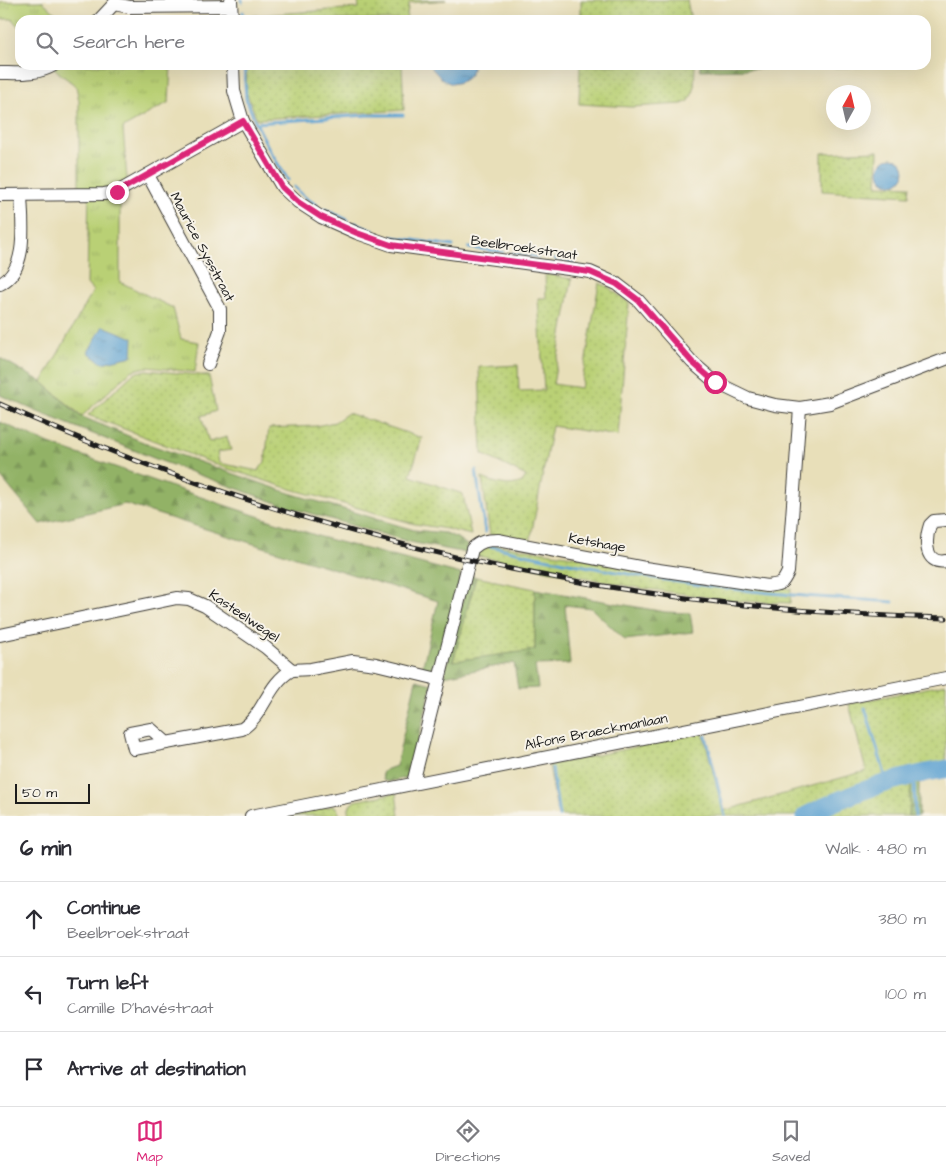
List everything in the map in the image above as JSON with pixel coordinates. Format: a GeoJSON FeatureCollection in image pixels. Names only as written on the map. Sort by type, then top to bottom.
{"type":"FeatureCollection","features":[{"type":"Feature","properties":{"kind":"street"},"geometry":{"type":"LineString","coordinates":[[103,15],[114,2],[129,7],[231,3]]}},
{"type":"Feature","properties":{"kind":"street"},"geometry":{"type":"LineString","coordinates":[[0,73],[36,73],[45,70]]}},
{"type":"Feature","properties":{"kind":"street","name":"Beelbroekstraat"},"geometry":{"type":"LineString","coordinates":[[233,70],[234,90],[243,121],[282,187],[298,202],[321,217],[391,245],[590,272],[617,284],[638,300],[692,362],[715,382],[748,398],[775,405],[800,408],[830,403],[946,360]]}},
{"type":"Feature","properties":{"kind":"street"},"geometry":{"type":"LineString","coordinates":[[0,196],[104,194],[117,192],[243,121]]}},
{"type":"Feature","properties":{"kind":"street","name":"Maurice Sysstraat"},"geometry":{"type":"LineString","coordinates":[[148,175],[220,309],[220,331],[208,364]]}},
{"type":"Feature","properties":{"kind":"street"},"geometry":{"type":"LineString","coordinates":[[0,284],[6,282],[22,254],[21,195]]}},
{"type":"Feature","properties":{"kind":"street","name":"Ketshage"},"geometry":{"type":"LineString","coordinates":[[413,783],[472,548],[479,542],[498,540],[645,568],[767,586],[783,583],[788,572],[800,408]]}},
{"type":"Feature","properties":{"kind":"street"},"geometry":{"type":"LineString","coordinates":[[946,520],[934,521],[930,526],[927,549],[933,560],[946,561]]}},
{"type":"Feature","properties":{"kind":"street","name":"Kasteelwegel"},"geometry":{"type":"LineString","coordinates":[[0,635],[177,598],[189,599],[205,606],[265,646],[292,670]]}},
{"type":"Feature","properties":{"kind":"street"},"geometry":{"type":"LineString","coordinates":[[167,743],[242,728],[249,724],[277,681],[292,670],[311,669],[353,661],[376,664],[438,679]]}},
{"type":"Feature","properties":{"kind":"street","name":"Alfons Braeckmanlaan"},"geometry":{"type":"LineString","coordinates":[[251,816],[946,678]]}},
{"type":"Feature","properties":{"kind":"green space"},"geometry":{"type":"Polygon","coordinates":[[[358,0],[446,0],[409,3],[407,15],[261,15],[359,8],[358,0]]]}},
{"type":"Feature","properties":{"kind":"green space"},"geometry":{"type":"Polygon","coordinates":[[[581,0],[687,0],[690,15],[581,15],[581,0]]]}},
{"type":"Feature","properties":{"kind":"green space"},"geometry":{"type":"Polygon","coordinates":[[[42,1],[57,15],[15,15],[15,22],[12,19],[0,19],[0,2],[42,1]]]}},
{"type":"Feature","properties":{"kind":"green space"},"geometry":{"type":"Polygon","coordinates":[[[56,70],[171,70],[169,102],[123,128],[127,180],[120,197],[120,282],[173,308],[181,339],[199,342],[195,372],[147,367],[131,371],[82,416],[42,382],[93,291],[87,284],[89,188],[79,188],[79,101],[76,86],[56,70]]]}},
{"type":"Feature","properties":{"kind":"green space"},"geometry":{"type":"Polygon","coordinates":[[[247,70],[402,70],[404,110],[257,119],[246,92],[247,70]]]}},
{"type":"Feature","properties":{"kind":"green space"},"geometry":{"type":"Polygon","coordinates":[[[580,70],[695,70],[694,90],[689,101],[682,104],[632,107],[579,104],[580,70]]]}},
{"type":"Feature","properties":{"kind":"green space"},"geometry":{"type":"Polygon","coordinates":[[[878,151],[877,185],[910,186],[909,196],[822,191],[822,153],[878,151]]]}},
{"type":"Feature","properties":{"kind":"green space"},"geometry":{"type":"Polygon","coordinates":[[[545,274],[572,279],[553,384],[581,388],[599,283],[608,287],[629,303],[618,436],[552,426],[530,542],[490,535],[482,478],[512,485],[522,482],[526,476],[482,454],[479,367],[518,365],[519,391],[544,390],[538,298],[546,298],[545,274]]]}},
{"type":"Feature","properties":{"kind":"green space"},"geometry":{"type":"Polygon","coordinates":[[[0,358],[42,382],[80,416],[148,444],[289,493],[414,530],[445,533],[467,545],[466,553],[410,542],[285,506],[161,461],[38,412],[0,395],[0,358]]]}},
{"type":"Feature","properties":{"kind":"green space"},"geometry":{"type":"Polygon","coordinates":[[[146,370],[209,376],[216,411],[201,416],[209,442],[227,437],[231,450],[217,452],[219,463],[258,471],[265,462],[269,428],[316,426],[335,422],[348,413],[422,438],[410,476],[463,494],[471,535],[415,524],[291,489],[225,468],[88,415],[134,373],[146,370]]]}},
{"type":"Feature","properties":{"kind":"green space"},"geometry":{"type":"Polygon","coordinates":[[[0,422],[49,444],[324,538],[461,574],[441,654],[431,669],[422,669],[438,601],[125,504],[40,524],[0,476],[0,422]]]}},
{"type":"Feature","properties":{"kind":"green space"},"geometry":{"type":"Polygon","coordinates":[[[485,543],[782,587],[791,589],[790,603],[736,601],[633,587],[477,556],[476,552],[485,543]]]}},
{"type":"Feature","properties":{"kind":"green space"},"geometry":{"type":"Polygon","coordinates":[[[469,575],[476,577],[453,661],[535,650],[535,589],[665,612],[690,613],[693,632],[625,640],[591,608],[565,605],[570,664],[535,665],[538,688],[518,689],[514,663],[444,676],[469,575]]]}},
{"type":"Feature","properties":{"kind":"green space"},"geometry":{"type":"Polygon","coordinates":[[[476,577],[535,589],[535,650],[453,662],[476,577]]]}},
{"type":"Feature","properties":{"kind":"green space"},"geometry":{"type":"Polygon","coordinates":[[[416,680],[432,684],[409,777],[388,782],[383,780],[382,773],[396,766],[416,680]]]}},
{"type":"Feature","properties":{"kind":"green space"},"geometry":{"type":"Polygon","coordinates":[[[946,684],[946,765],[886,774],[864,786],[794,816],[558,816],[549,765],[703,733],[723,811],[866,771],[849,704],[946,684]]]}},
{"type":"Feature","properties":{"kind":"green space"},"geometry":{"type":"Polygon","coordinates":[[[919,781],[919,816],[909,816],[911,782],[919,781]]]}},
{"type":"Feature","properties":{"kind":"green space"},"geometry":{"type":"Polygon","coordinates":[[[911,782],[909,816],[816,816],[827,810],[911,782]]]}},
{"type":"Feature","properties":{"kind":"green space"},"geometry":{"type":"Polygon","coordinates":[[[396,793],[399,816],[349,816],[348,810],[355,801],[396,793]]]}},
{"type":"Feature","properties":{"kind":"green space"},"geometry":{"type":"Polygon","coordinates":[[[333,806],[337,808],[340,816],[280,816],[333,806]]]}},
{"type":"Feature","properties":{"kind":"water"},"geometry":{"type":"Polygon","coordinates":[[[433,70],[472,70],[467,78],[457,83],[447,82],[433,70]]]}},
{"type":"Feature","properties":{"kind":"water"},"geometry":{"type":"Polygon","coordinates":[[[892,158],[901,162],[905,171],[901,180],[892,184],[883,180],[879,171],[883,162],[892,158]]]}},
{"type":"Feature","properties":{"kind":"water"},"geometry":{"type":"Polygon","coordinates":[[[103,326],[133,338],[132,356],[102,363],[88,352],[103,326]]]}},
{"type":"Feature","properties":{"kind":"waterway"},"geometry":{"type":"LineString","coordinates":[[244,70],[246,99],[256,123],[367,115],[403,115]]}},
{"type":"Feature","properties":{"kind":"waterway"},"geometry":{"type":"LineString","coordinates":[[256,123],[288,180]]}},
{"type":"Feature","properties":{"kind":"waterway"},"geometry":{"type":"LineString","coordinates":[[294,187],[317,205]]}},
{"type":"Feature","properties":{"kind":"waterway"},"geometry":{"type":"LineString","coordinates":[[325,209],[348,220]]}},
{"type":"Feature","properties":{"kind":"waterway"},"geometry":{"type":"LineString","coordinates":[[356,223],[373,230]]}},
{"type":"Feature","properties":{"kind":"waterway"},"geometry":{"type":"LineString","coordinates":[[393,237],[453,246]]}},
{"type":"Feature","properties":{"kind":"waterway"},"geometry":{"type":"LineString","coordinates":[[469,248],[503,252]]}},
{"type":"Feature","properties":{"kind":"waterway"},"geometry":{"type":"LineString","coordinates":[[512,253],[538,257]]}},
{"type":"Feature","properties":{"kind":"waterway"},"geometry":{"type":"LineString","coordinates":[[555,259],[574,262]]}},
{"type":"Feature","properties":{"kind":"waterway"},"geometry":{"type":"LineString","coordinates":[[476,470],[485,532]]}},
{"type":"Feature","properties":{"kind":"waterway"},"geometry":{"type":"LineString","coordinates":[[490,546],[562,562],[673,581],[746,591],[893,602]]}},
{"type":"Feature","properties":{"kind":"waterway"},"geometry":{"type":"LineString","coordinates":[[865,708],[887,781]]}},
{"type":"Feature","properties":{"kind":"waterway"},"geometry":{"type":"LineString","coordinates":[[706,736],[725,816]]}},
{"type":"Feature","properties":{"kind":"waterway"},"geometry":{"type":"LineString","coordinates":[[552,768],[559,816]]}},
{"type":"Feature","properties":{"kind":"waterway"},"geometry":{"type":"LineString","coordinates":[[805,816],[839,800],[891,781],[946,769]]}},
{"type":"Feature","properties":{"kind":"waterway"},"geometry":{"type":"LineString","coordinates":[[914,774],[915,816]]}},
{"type":"Feature","properties":{"kind":"railway"},"geometry":{"type":"LineString","coordinates":[[0,404],[113,452],[228,493],[344,529],[462,559],[582,582],[703,600],[824,612],[946,618]]}},
{"type":"Feature","properties":{"kind":"route"},"geometry":{"type":"LineString","coordinates":[[117,192],[243,121],[282,187],[298,202],[321,217],[391,245],[590,272],[617,284],[638,300],[692,362],[715,382]]}}]}
